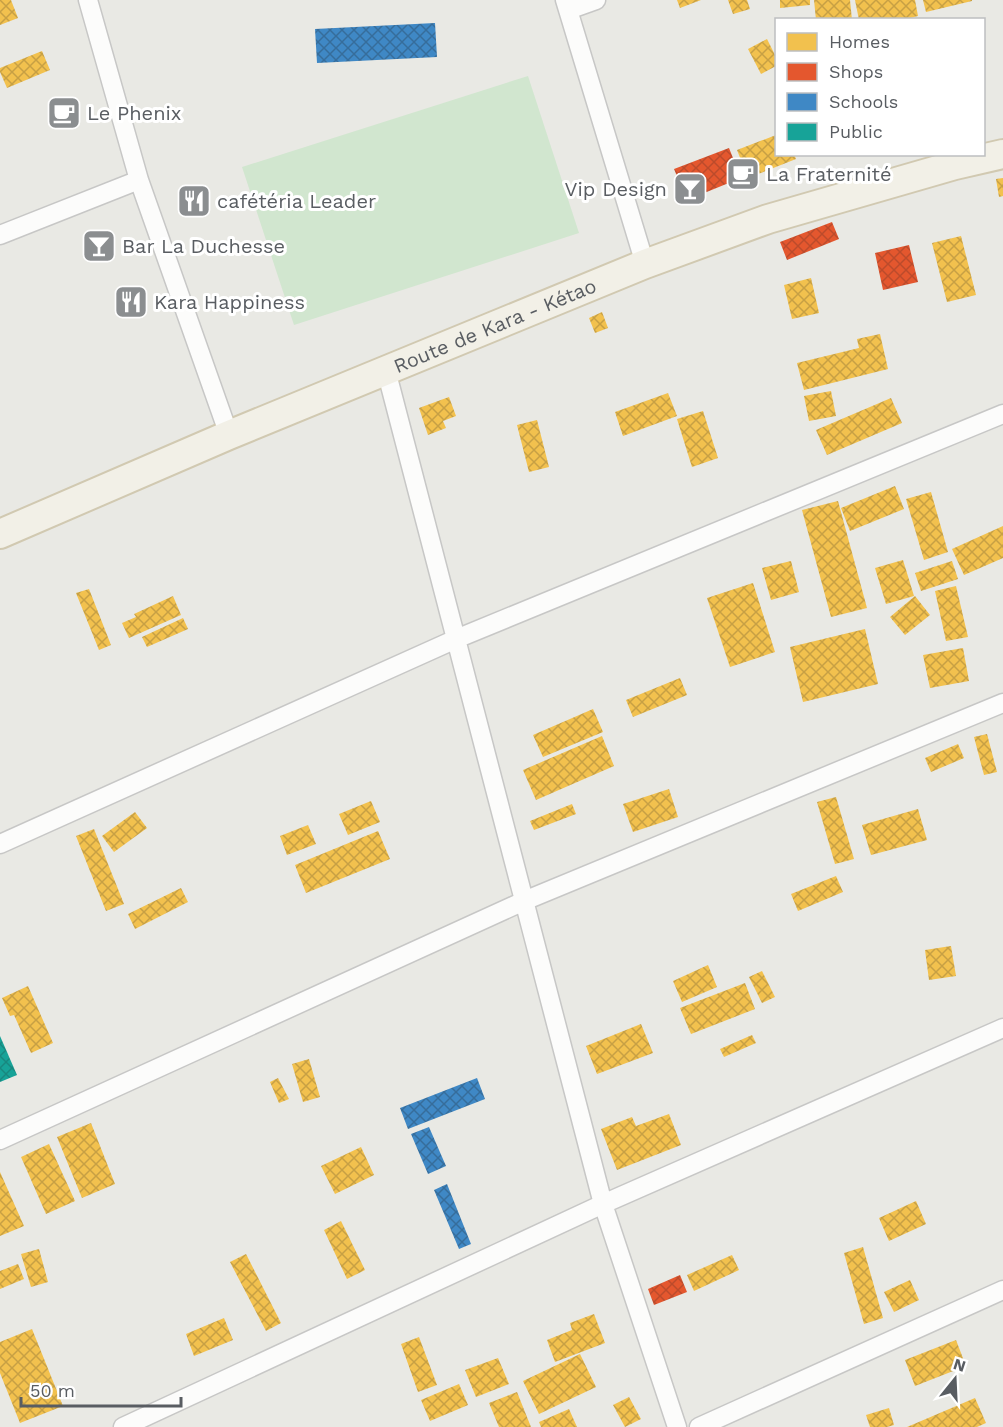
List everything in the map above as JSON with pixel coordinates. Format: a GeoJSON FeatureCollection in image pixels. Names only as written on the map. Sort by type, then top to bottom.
{"type":"FeatureCollection","features":[{"type":"Feature","properties":{"kind":"main road","name":"Route de Kara - Kétao"},"geometry":{"type":"LineString","coordinates":[[0,534],[229,435],[645,264],[768,219],[934,171],[1003,154]]}},
{"type":"Feature","properties":{"kind":"street"},"geometry":{"type":"LineString","coordinates":[[88,0],[139,180],[229,435]]}},
{"type":"Feature","properties":{"kind":"street"},"geometry":{"type":"LineString","coordinates":[[596,0],[566,5],[645,264]]}},
{"type":"Feature","properties":{"kind":"street"},"geometry":{"type":"LineString","coordinates":[[0,235],[139,180]]}},
{"type":"Feature","properties":{"kind":"street"},"geometry":{"type":"LineString","coordinates":[[386,370],[603,1204],[677,1427]]}},
{"type":"Feature","properties":{"kind":"street"},"geometry":{"type":"LineString","coordinates":[[0,844],[456,639],[1003,414]]}},
{"type":"Feature","properties":{"kind":"street"},"geometry":{"type":"LineString","coordinates":[[0,1140],[524,901],[1003,703]]}},
{"type":"Feature","properties":{"kind":"street"},"geometry":{"type":"LineString","coordinates":[[123,1427],[603,1204],[1003,1028]]}},
{"type":"Feature","properties":{"kind":"street"},"geometry":{"type":"LineString","coordinates":[[699,1427],[1003,1290]]}},
{"type":"Feature","properties":{"kind":"green space"},"geometry":{"type":"Polygon","coordinates":[[[528,76],[579,233],[294,325],[242,167],[528,76]]]}},
{"type":"Feature","properties":{"kind":"building: Homes"},"geometry":{"type":"Polygon","coordinates":[[[0,0],[11,0],[18,18],[0,25],[0,0]]]}},
{"type":"Feature","properties":{"kind":"building: Homes"},"geometry":{"type":"Polygon","coordinates":[[[677,0],[701,0],[680,8],[677,0]]]}},
{"type":"Feature","properties":{"kind":"building: Homes"},"geometry":{"type":"Polygon","coordinates":[[[728,0],[747,0],[750,9],[733,14],[728,0]]]}},
{"type":"Feature","properties":{"kind":"building: Homes"},"geometry":{"type":"Polygon","coordinates":[[[780,0],[810,0],[810,5],[780,8],[780,0]]]}},
{"type":"Feature","properties":{"kind":"building: Homes"},"geometry":{"type":"Polygon","coordinates":[[[814,0],[850,0],[852,18],[816,18],[814,0]]]}},
{"type":"Feature","properties":{"kind":"building: Homes"},"geometry":{"type":"Polygon","coordinates":[[[855,0],[915,0],[918,16],[910,18],[859,18],[855,0]]]}},
{"type":"Feature","properties":{"kind":"building: Homes"},"geometry":{"type":"Polygon","coordinates":[[[923,0],[972,0],[972,1],[926,12],[923,0]]]}},
{"type":"Feature","properties":{"kind":"building: Homes"},"geometry":{"type":"Polygon","coordinates":[[[767,39],[775,55],[775,67],[761,74],[748,49],[767,39]]]}},
{"type":"Feature","properties":{"kind":"building: Homes"},"geometry":{"type":"Polygon","coordinates":[[[42,51],[50,70],[7,88],[0,68],[42,51]]]}},
{"type":"Feature","properties":{"kind":"building: Homes"},"geometry":{"type":"Polygon","coordinates":[[[775,135],[775,156],[795,156],[796,159],[748,178],[737,150],[775,135]]]}},
{"type":"Feature","properties":{"kind":"building: Homes"},"geometry":{"type":"Polygon","coordinates":[[[1003,178],[1003,196],[999,197],[996,179],[1003,178]]]}},
{"type":"Feature","properties":{"kind":"building: Homes"},"geometry":{"type":"Polygon","coordinates":[[[961,236],[976,295],[947,302],[932,243],[961,236]]]}},
{"type":"Feature","properties":{"kind":"building: Homes"},"geometry":{"type":"Polygon","coordinates":[[[811,278],[819,313],[792,319],[784,285],[811,278]]]}},
{"type":"Feature","properties":{"kind":"building: Homes"},"geometry":{"type":"Polygon","coordinates":[[[602,312],[608,328],[595,333],[589,318],[602,312]]]}},
{"type":"Feature","properties":{"kind":"building: Homes"},"geometry":{"type":"Polygon","coordinates":[[[880,334],[888,369],[804,390],[797,363],[859,348],[857,339],[880,334]]]}},
{"type":"Feature","properties":{"kind":"building: Homes"},"geometry":{"type":"Polygon","coordinates":[[[831,391],[836,416],[809,421],[804,396],[831,391]]]}},
{"type":"Feature","properties":{"kind":"building: Homes"},"geometry":{"type":"Polygon","coordinates":[[[668,393],[677,416],[623,436],[615,412],[668,393]]]}},
{"type":"Feature","properties":{"kind":"building: Homes"},"geometry":{"type":"Polygon","coordinates":[[[449,397],[456,416],[443,421],[446,428],[428,435],[419,408],[449,397]]]}},
{"type":"Feature","properties":{"kind":"building: Homes"},"geometry":{"type":"Polygon","coordinates":[[[891,398],[902,423],[827,455],[816,430],[891,398]]]}},
{"type":"Feature","properties":{"kind":"building: Homes"},"geometry":{"type":"Polygon","coordinates":[[[703,411],[718,458],[692,467],[677,419],[703,411]]]}},
{"type":"Feature","properties":{"kind":"building: Homes"},"geometry":{"type":"Polygon","coordinates":[[[537,420],[549,467],[529,472],[517,425],[537,420]]]}},
{"type":"Feature","properties":{"kind":"building: Homes"},"geometry":{"type":"Polygon","coordinates":[[[895,486],[904,509],[850,531],[841,508],[895,486]]]}},
{"type":"Feature","properties":{"kind":"building: Homes"},"geometry":{"type":"Polygon","coordinates":[[[931,492],[948,552],[924,560],[906,499],[931,492]]]}},
{"type":"Feature","properties":{"kind":"building: Homes"},"geometry":{"type":"Polygon","coordinates":[[[838,501],[867,608],[831,617],[802,510],[838,501]]]}},
{"type":"Feature","properties":{"kind":"building: Homes"},"geometry":{"type":"Polygon","coordinates":[[[1003,526],[1003,558],[964,575],[952,549],[1003,526]]]}},
{"type":"Feature","properties":{"kind":"building: Homes"},"geometry":{"type":"Polygon","coordinates":[[[903,560],[914,596],[886,604],[875,568],[903,560]]]}},
{"type":"Feature","properties":{"kind":"building: Homes"},"geometry":{"type":"Polygon","coordinates":[[[791,561],[799,592],[771,600],[762,568],[791,561]]]}},
{"type":"Feature","properties":{"kind":"building: Homes"},"geometry":{"type":"Polygon","coordinates":[[[952,561],[958,579],[921,591],[915,573],[952,561]]]}},
{"type":"Feature","properties":{"kind":"building: Homes"},"geometry":{"type":"Polygon","coordinates":[[[753,583],[775,652],[730,667],[707,598],[753,583]]]}},
{"type":"Feature","properties":{"kind":"building: Homes"},"geometry":{"type":"Polygon","coordinates":[[[956,586],[968,637],[946,641],[935,591],[956,586]]]}},
{"type":"Feature","properties":{"kind":"building: Homes"},"geometry":{"type":"Polygon","coordinates":[[[89,589],[111,645],[99,650],[76,593],[89,589]]]}},
{"type":"Feature","properties":{"kind":"building: Homes"},"geometry":{"type":"Polygon","coordinates":[[[173,596],[181,615],[129,638],[122,623],[136,617],[134,614],[173,596]]]}},
{"type":"Feature","properties":{"kind":"building: Homes"},"geometry":{"type":"Polygon","coordinates":[[[915,596],[930,615],[905,635],[890,617],[915,596]]]}},
{"type":"Feature","properties":{"kind":"building: Homes"},"geometry":{"type":"Polygon","coordinates":[[[183,618],[188,629],[147,647],[142,637],[183,618]]]}},
{"type":"Feature","properties":{"kind":"building: Homes"},"geometry":{"type":"Polygon","coordinates":[[[865,629],[878,684],[803,702],[790,647],[865,629]]]}},
{"type":"Feature","properties":{"kind":"building: Homes"},"geometry":{"type":"Polygon","coordinates":[[[963,648],[969,681],[930,688],[923,655],[963,648]]]}},
{"type":"Feature","properties":{"kind":"building: Homes"},"geometry":{"type":"Polygon","coordinates":[[[680,678],[687,695],[633,717],[626,700],[680,678]]]}},
{"type":"Feature","properties":{"kind":"building: Homes"},"geometry":{"type":"Polygon","coordinates":[[[593,709],[603,732],[543,757],[533,735],[593,709]]]}},
{"type":"Feature","properties":{"kind":"building: Homes"},"geometry":{"type":"Polygon","coordinates":[[[987,734],[997,772],[984,775],[974,737],[987,734]]]}},
{"type":"Feature","properties":{"kind":"building: Homes"},"geometry":{"type":"Polygon","coordinates":[[[602,736],[614,766],[536,800],[523,770],[602,736]]]}},
{"type":"Feature","properties":{"kind":"building: Homes"},"geometry":{"type":"Polygon","coordinates":[[[958,744],[964,758],[931,772],[925,758],[958,744]]]}},
{"type":"Feature","properties":{"kind":"building: Homes"},"geometry":{"type":"Polygon","coordinates":[[[669,789],[678,817],[633,832],[623,804],[669,789]]]}},
{"type":"Feature","properties":{"kind":"building: Homes"},"geometry":{"type":"Polygon","coordinates":[[[836,797],[854,859],[835,864],[817,802],[836,797]]]}},
{"type":"Feature","properties":{"kind":"building: Homes"},"geometry":{"type":"Polygon","coordinates":[[[371,801],[380,822],[348,835],[339,814],[371,801]]]}},
{"type":"Feature","properties":{"kind":"building: Homes"},"geometry":{"type":"Polygon","coordinates":[[[572,804],[576,814],[534,830],[530,821],[572,804]]]}},
{"type":"Feature","properties":{"kind":"building: Homes"},"geometry":{"type":"Polygon","coordinates":[[[918,809],[927,840],[871,855],[862,825],[918,809]]]}},
{"type":"Feature","properties":{"kind":"building: Homes"},"geometry":{"type":"Polygon","coordinates":[[[135,812],[147,828],[114,852],[102,836],[135,812]]]}},
{"type":"Feature","properties":{"kind":"building: Homes"},"geometry":{"type":"Polygon","coordinates":[[[308,825],[316,844],[287,855],[280,836],[308,825]]]}},
{"type":"Feature","properties":{"kind":"building: Homes"},"geometry":{"type":"Polygon","coordinates":[[[94,829],[124,904],[106,911],[76,836],[94,829]]]}},
{"type":"Feature","properties":{"kind":"building: Homes"},"geometry":{"type":"Polygon","coordinates":[[[378,831],[390,859],[306,893],[295,865],[378,831]]]}},
{"type":"Feature","properties":{"kind":"building: Homes"},"geometry":{"type":"Polygon","coordinates":[[[836,876],[843,892],[798,911],[791,894],[836,876]]]}},
{"type":"Feature","properties":{"kind":"building: Homes"},"geometry":{"type":"Polygon","coordinates":[[[181,888],[188,902],[135,929],[128,914],[181,888]]]}},
{"type":"Feature","properties":{"kind":"building: Homes"},"geometry":{"type":"Polygon","coordinates":[[[951,946],[956,976],[929,980],[925,950],[951,946]]]}},
{"type":"Feature","properties":{"kind":"building: Homes"},"geometry":{"type":"Polygon","coordinates":[[[708,965],[717,987],[682,1002],[673,981],[708,965]]]}},
{"type":"Feature","properties":{"kind":"building: Homes"},"geometry":{"type":"Polygon","coordinates":[[[762,971],[775,997],[762,1003],[749,977],[762,971]]]}},
{"type":"Feature","properties":{"kind":"building: Homes"},"geometry":{"type":"Polygon","coordinates":[[[745,983],[755,1009],[691,1034],[680,1008],[745,983]]]}},
{"type":"Feature","properties":{"kind":"building: Homes"},"geometry":{"type":"Polygon","coordinates":[[[28,986],[53,1043],[31,1053],[14,1015],[10,1016],[2,998],[28,986]]]}},
{"type":"Feature","properties":{"kind":"building: Homes"},"geometry":{"type":"Polygon","coordinates":[[[641,1024],[653,1053],[597,1074],[586,1046],[641,1024]]]}},
{"type":"Feature","properties":{"kind":"building: Homes"},"geometry":{"type":"Polygon","coordinates":[[[752,1035],[756,1043],[724,1057],[720,1049],[752,1035]]]}},
{"type":"Feature","properties":{"kind":"building: Homes"},"geometry":{"type":"Polygon","coordinates":[[[309,1059],[320,1097],[303,1102],[292,1064],[309,1059]]]}},
{"type":"Feature","properties":{"kind":"building: Homes"},"geometry":{"type":"Polygon","coordinates":[[[278,1078],[289,1099],[279,1103],[270,1082],[278,1078]]]}},
{"type":"Feature","properties":{"kind":"building: Homes"},"geometry":{"type":"Polygon","coordinates":[[[669,1114],[681,1145],[617,1170],[601,1129],[632,1117],[636,1126],[669,1114]]]}},
{"type":"Feature","properties":{"kind":"building: Homes"},"geometry":{"type":"Polygon","coordinates":[[[91,1123],[115,1184],[82,1198],[57,1137],[91,1123]]]}},
{"type":"Feature","properties":{"kind":"building: Homes"},"geometry":{"type":"Polygon","coordinates":[[[49,1144],[75,1201],[46,1214],[21,1157],[49,1144]]]}},
{"type":"Feature","properties":{"kind":"building: Homes"},"geometry":{"type":"Polygon","coordinates":[[[361,1147],[374,1175],[335,1194],[321,1166],[361,1147]]]}},
{"type":"Feature","properties":{"kind":"building: Homes"},"geometry":{"type":"Polygon","coordinates":[[[0,1172],[24,1226],[0,1236],[0,1172]]]}},
{"type":"Feature","properties":{"kind":"building: Homes"},"geometry":{"type":"Polygon","coordinates":[[[916,1201],[926,1224],[889,1241],[879,1218],[916,1201]]]}},
{"type":"Feature","properties":{"kind":"building: Homes"},"geometry":{"type":"Polygon","coordinates":[[[341,1221],[365,1270],[347,1279],[324,1230],[341,1221]]]}},
{"type":"Feature","properties":{"kind":"building: Homes"},"geometry":{"type":"Polygon","coordinates":[[[863,1247],[883,1318],[864,1324],[844,1253],[863,1247]]]}},
{"type":"Feature","properties":{"kind":"building: Homes"},"geometry":{"type":"Polygon","coordinates":[[[39,1249],[48,1282],[31,1287],[21,1254],[39,1249]]]}},
{"type":"Feature","properties":{"kind":"building: Homes"},"geometry":{"type":"Polygon","coordinates":[[[246,1254],[281,1323],[266,1331],[230,1262],[246,1254]]]}},
{"type":"Feature","properties":{"kind":"building: Homes"},"geometry":{"type":"Polygon","coordinates":[[[732,1255],[739,1270],[694,1291],[687,1275],[732,1255]]]}},
{"type":"Feature","properties":{"kind":"building: Homes"},"geometry":{"type":"Polygon","coordinates":[[[18,1264],[24,1279],[0,1289],[0,1271],[18,1264]]]}},
{"type":"Feature","properties":{"kind":"building: Homes"},"geometry":{"type":"Polygon","coordinates":[[[910,1280],[919,1300],[894,1312],[884,1292],[910,1280]]]}},
{"type":"Feature","properties":{"kind":"building: Homes"},"geometry":{"type":"Polygon","coordinates":[[[594,1314],[605,1343],[555,1362],[547,1340],[572,1330],[570,1323],[594,1314]]]}},
{"type":"Feature","properties":{"kind":"building: Homes"},"geometry":{"type":"Polygon","coordinates":[[[224,1318],[233,1340],[194,1356],[186,1334],[224,1318]]]}},
{"type":"Feature","properties":{"kind":"building: Homes"},"geometry":{"type":"Polygon","coordinates":[[[32,1329],[63,1406],[20,1423],[0,1373],[0,1342],[32,1329]]]}},
{"type":"Feature","properties":{"kind":"building: Homes"},"geometry":{"type":"Polygon","coordinates":[[[419,1337],[437,1385],[418,1392],[401,1344],[419,1337]]]}},
{"type":"Feature","properties":{"kind":"building: Homes"},"geometry":{"type":"Polygon","coordinates":[[[956,1340],[966,1366],[915,1386],[905,1360],[956,1340]]]}},
{"type":"Feature","properties":{"kind":"building: Homes"},"geometry":{"type":"Polygon","coordinates":[[[580,1354],[596,1387],[539,1414],[523,1381],[580,1354]]]}},
{"type":"Feature","properties":{"kind":"building: Homes"},"geometry":{"type":"Polygon","coordinates":[[[498,1358],[509,1384],[476,1397],[465,1370],[498,1358]]]}},
{"type":"Feature","properties":{"kind":"building: Homes"},"geometry":{"type":"Polygon","coordinates":[[[459,1384],[468,1405],[430,1421],[421,1400],[459,1384]]]}},
{"type":"Feature","properties":{"kind":"building: Homes"},"geometry":{"type":"Polygon","coordinates":[[[517,1392],[531,1427],[499,1427],[489,1403],[517,1392]]]}},
{"type":"Feature","properties":{"kind":"building: Homes"},"geometry":{"type":"Polygon","coordinates":[[[629,1397],[641,1419],[625,1427],[613,1405],[629,1397]]]}},
{"type":"Feature","properties":{"kind":"building: Homes"},"geometry":{"type":"Polygon","coordinates":[[[975,1398],[986,1423],[977,1427],[907,1427],[975,1398]]]}},
{"type":"Feature","properties":{"kind":"building: Homes"},"geometry":{"type":"Polygon","coordinates":[[[889,1408],[894,1425],[870,1427],[866,1415],[889,1408]]]}},
{"type":"Feature","properties":{"kind":"building: Homes"},"geometry":{"type":"Polygon","coordinates":[[[569,1409],[577,1427],[541,1427],[539,1422],[569,1409]]]}},
{"type":"Feature","properties":{"kind":"building: Shops"},"geometry":{"type":"Polygon","coordinates":[[[729,148],[741,178],[687,200],[674,169],[729,148]]]}},
{"type":"Feature","properties":{"kind":"building: Shops"},"geometry":{"type":"Polygon","coordinates":[[[832,222],[839,239],[787,260],[780,242],[832,222]]]}},
{"type":"Feature","properties":{"kind":"building: Shops"},"geometry":{"type":"Polygon","coordinates":[[[909,245],[918,282],[883,290],[875,253],[909,245]]]}},
{"type":"Feature","properties":{"kind":"building: Shops"},"geometry":{"type":"Polygon","coordinates":[[[680,1275],[687,1292],[654,1305],[648,1289],[680,1275]]]}},
{"type":"Feature","properties":{"kind":"building: Schools"},"geometry":{"type":"Polygon","coordinates":[[[435,23],[437,57],[317,63],[315,29],[435,23]]]}},
{"type":"Feature","properties":{"kind":"building: Schools"},"geometry":{"type":"Polygon","coordinates":[[[477,1078],[485,1099],[408,1129],[400,1108],[477,1078]]]}},
{"type":"Feature","properties":{"kind":"building: Schools"},"geometry":{"type":"Polygon","coordinates":[[[429,1127],[446,1166],[428,1174],[411,1134],[429,1127]]]}},
{"type":"Feature","properties":{"kind":"building: Schools"},"geometry":{"type":"Polygon","coordinates":[[[447,1184],[471,1244],[459,1249],[434,1190],[447,1184]]]}},
{"type":"Feature","properties":{"kind":"building: Public"},"geometry":{"type":"Polygon","coordinates":[[[0,1036],[17,1075],[0,1082],[0,1036]]]}},
{"type":"Feature","properties":{"kind":"place","name":"Le Phenix"},"geometry":{"type":"Point","coordinates":[64,113]}},
{"type":"Feature","properties":{"kind":"place","name":"La Fraternité"},"geometry":{"type":"Point","coordinates":[743,174]}},
{"type":"Feature","properties":{"kind":"place","name":"Vip Design"},"geometry":{"type":"Point","coordinates":[690,189]}},
{"type":"Feature","properties":{"kind":"place","name":"cafétéria Leader"},"geometry":{"type":"Point","coordinates":[194,201]}},
{"type":"Feature","properties":{"kind":"place","name":"Bar La Duchesse"},"geometry":{"type":"Point","coordinates":[99,246]}},
{"type":"Feature","properties":{"kind":"place","name":"Kara Happiness"},"geometry":{"type":"Point","coordinates":[131,302]}}]}
